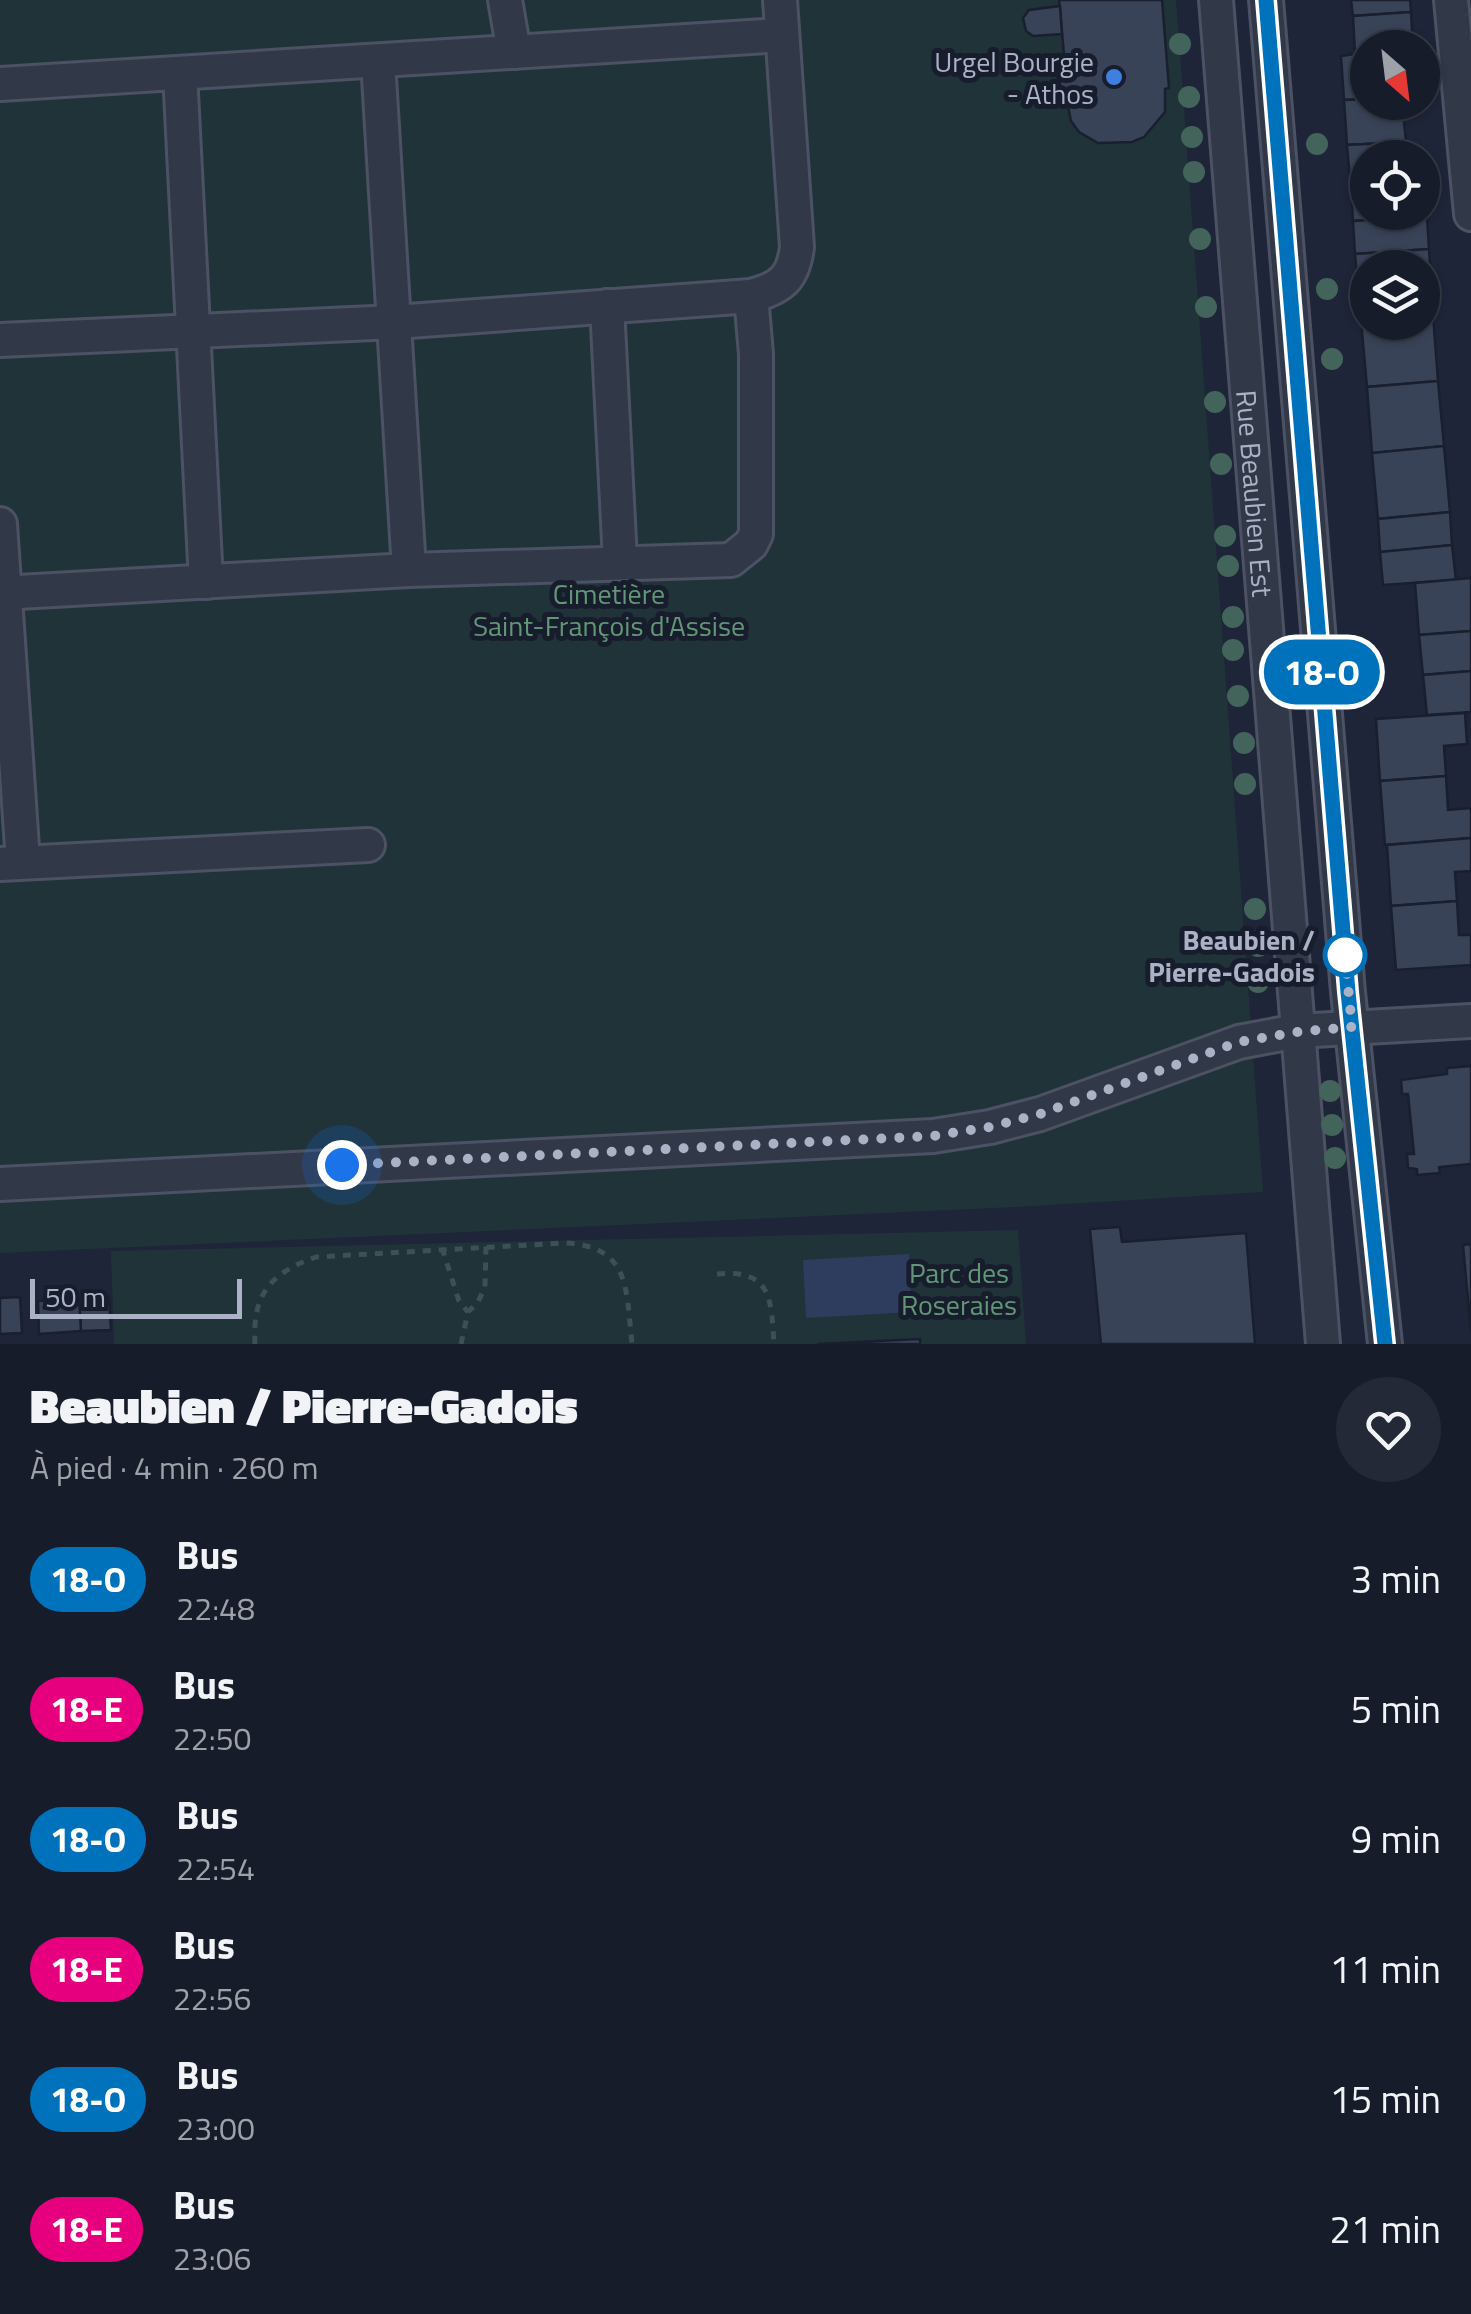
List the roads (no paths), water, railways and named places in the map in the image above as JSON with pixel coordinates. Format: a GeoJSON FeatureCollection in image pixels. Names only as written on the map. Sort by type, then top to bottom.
{"type":"FeatureCollection","features":[{"type":"Feature","properties":{"kind":"street"},"geometry":{"type":"LineString","coordinates":[[505,0],[514,52]]}},
{"type":"Feature","properties":{"kind":"street"},"geometry":{"type":"LineString","coordinates":[[0,340],[395,322],[751,296],[772,290],[786,280],[795,266],[797,248],[780,0]]}},
{"type":"Feature","properties":{"kind":"street","name":"Rue Beaubien Est"},"geometry":{"type":"LineString","coordinates":[[1216,0],[1322,1344]]}},
{"type":"Feature","properties":{"kind":"street","name":"Rue Beaubien Est"},"geometry":{"type":"LineString","coordinates":[[1266,0],[1352,1027],[1385,1344]]}},
{"type":"Feature","properties":{"kind":"street"},"geometry":{"type":"LineString","coordinates":[[1451,0],[1471,214]]}},
{"type":"Feature","properties":{"kind":"street"},"geometry":{"type":"LineString","coordinates":[[0,84],[782,35]]}},
{"type":"Feature","properties":{"kind":"street"},"geometry":{"type":"LineString","coordinates":[[378,61],[409,570]]}},
{"type":"Feature","properties":{"kind":"street"},"geometry":{"type":"LineString","coordinates":[[180,73],[206,582]]}},
{"type":"Feature","properties":{"kind":"street"},"geometry":{"type":"LineString","coordinates":[[2,593],[409,570],[730,560],[751,544],[757,520],[756,354],[751,296]]}},
{"type":"Feature","properties":{"kind":"street"},"geometry":{"type":"LineString","coordinates":[[607,306],[620,561]]}},
{"type":"Feature","properties":{"kind":"street"},"geometry":{"type":"LineString","coordinates":[[0,524],[12,863],[368,846]]}},
{"type":"Feature","properties":{"kind":"street"},"geometry":{"type":"LineString","coordinates":[[1272,684],[1322,680]]}},
{"type":"Feature","properties":{"kind":"street"},"geometry":{"type":"LineString","coordinates":[[0,1184],[933,1136],[1040,1114],[1239,1042],[1352,1027],[1471,1021]]}},
{"type":"Feature","properties":{"kind":"water"},"geometry":{"type":"Polygon","coordinates":[[[909,1254],[912,1312],[806,1318],[803,1260],[909,1254]]]}},
{"type":"Feature","properties":{"kind":"place","name":"Urgel Bourgie - Athos"},"geometry":{"type":"Point","coordinates":[1114,77]}},
{"type":"Feature","properties":{"kind":"place","name":"Beaubien / Pierre-Gadois"},"geometry":{"type":"Point","coordinates":[1345,955]}},
{"type":"Feature","properties":{"kind":"park label","name":"Cimetière Saint-François d'Assise"},"geometry":{"type":"Point","coordinates":[609,609]}},
{"type":"Feature","properties":{"kind":"park label","name":"Parc des Roseraies"},"geometry":{"type":"Point","coordinates":[959,1288]}}]}
